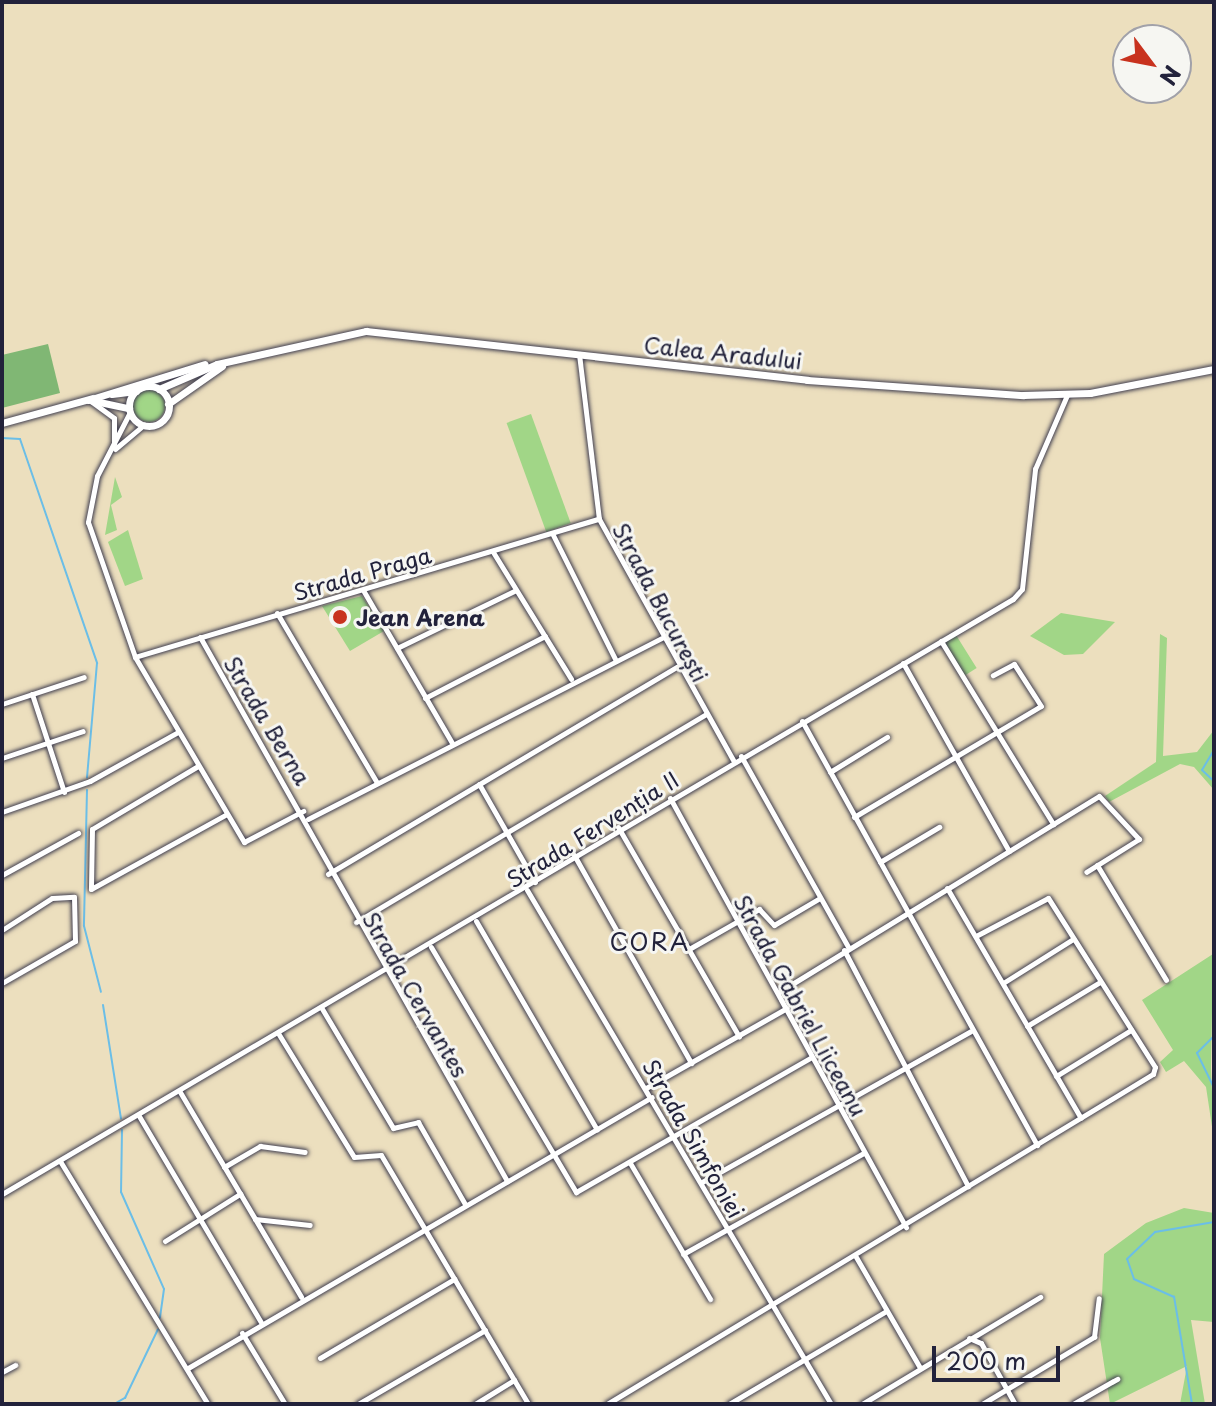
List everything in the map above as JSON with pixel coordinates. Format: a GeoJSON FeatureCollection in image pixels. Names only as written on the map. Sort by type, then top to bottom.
{"type":"FeatureCollection","features":[{"type":"Feature","properties":{"kind":"main road","name":"Calea Aradului"},"geometry":{"type":"LineString","coordinates":[[159,389],[230,361],[366,331],[807,380],[1067,395],[1214,369]]}},
{"type":"Feature","properties":{"kind":"main road","name":"Calea Aradului"},"geometry":{"type":"LineString","coordinates":[[168,404],[230,361]]}},
{"type":"Feature","properties":{"kind":"main road"},"geometry":{"type":"LineString","coordinates":[[2,423],[230,361]]}},
{"type":"Feature","properties":{"kind":"main road"},"geometry":{"type":"LineString","coordinates":[[159,389],[168,404],[160,422],[144,425],[130,410],[88,400],[159,389]]}},
{"type":"Feature","properties":{"kind":"main road"},"geometry":{"type":"LineString","coordinates":[[130,410],[136,391]]}},
{"type":"Feature","properties":{"kind":"street","name":"Strada București"},"geometry":{"type":"LineString","coordinates":[[579,353],[599,519],[677,667],[733,760]]}},
{"type":"Feature","properties":{"kind":"street","name":"Strada Fervenția II"},"geometry":{"type":"LineString","coordinates":[[2,1194],[321,1007],[476,921],[618,827],[941,641],[1022,589],[1033,478],[1067,395]]}},
{"type":"Feature","properties":{"kind":"street"},"geometry":{"type":"LineString","coordinates":[[88,400],[116,423],[111,452]]}},
{"type":"Feature","properties":{"kind":"street"},"geometry":{"type":"LineString","coordinates":[[130,410],[93,488],[88,522],[135,657],[245,843],[303,811]]}},
{"type":"Feature","properties":{"kind":"street"},"geometry":{"type":"LineString","coordinates":[[111,452],[144,425]]}},
{"type":"Feature","properties":{"kind":"street","name":"Strada Praga"},"geometry":{"type":"LineString","coordinates":[[135,657],[599,519]]}},
{"type":"Feature","properties":{"kind":"street"},"geometry":{"type":"LineString","coordinates":[[552,533],[615,659]]}},
{"type":"Feature","properties":{"kind":"street"},"geometry":{"type":"LineString","coordinates":[[493,552],[571,679]]}},
{"type":"Feature","properties":{"kind":"street"},"geometry":{"type":"LineString","coordinates":[[363,590],[452,743]]}},
{"type":"Feature","properties":{"kind":"street"},"geometry":{"type":"LineString","coordinates":[[397,648],[516,590]]}},
{"type":"Feature","properties":{"kind":"street"},"geometry":{"type":"LineString","coordinates":[[277,613],[377,783]]}},
{"type":"Feature","properties":{"kind":"street"},"geometry":{"type":"LineString","coordinates":[[425,698],[545,636]]}},
{"type":"Feature","properties":{"kind":"street","name":"Strada Berna"},"geometry":{"type":"LineString","coordinates":[[200,637],[308,819]]}},
{"type":"Feature","properties":{"kind":"street"},"geometry":{"type":"LineString","coordinates":[[308,819],[571,679],[661,638]]}},
{"type":"Feature","properties":{"kind":"street"},"geometry":{"type":"LineString","coordinates":[[941,641],[1053,824]]}},
{"type":"Feature","properties":{"kind":"street"},"geometry":{"type":"LineString","coordinates":[[903,663],[1009,851]]}},
{"type":"Feature","properties":{"kind":"street"},"geometry":{"type":"LineString","coordinates":[[854,817],[1041,706],[1014,664],[993,675]]}},
{"type":"Feature","properties":{"kind":"street"},"geometry":{"type":"LineString","coordinates":[[328,874],[677,667]]}},
{"type":"Feature","properties":{"kind":"street"},"geometry":{"type":"LineString","coordinates":[[2,704],[84,677]]}},
{"type":"Feature","properties":{"kind":"street"},"geometry":{"type":"LineString","coordinates":[[32,694],[64,792]]}},
{"type":"Feature","properties":{"kind":"street"},"geometry":{"type":"LineString","coordinates":[[356,922],[705,715]]}},
{"type":"Feature","properties":{"kind":"street"},"geometry":{"type":"LineString","coordinates":[[802,721],[905,913],[1037,1145]]}},
{"type":"Feature","properties":{"kind":"street"},"geometry":{"type":"LineString","coordinates":[[2,758],[83,731]]}},
{"type":"Feature","properties":{"kind":"street"},"geometry":{"type":"LineString","coordinates":[[2,812],[87,783],[178,732]]}},
{"type":"Feature","properties":{"kind":"street"},"geometry":{"type":"LineString","coordinates":[[830,772],[887,737]]}},
{"type":"Feature","properties":{"kind":"street"},"geometry":{"type":"LineString","coordinates":[[741,756],[820,898],[968,1186]]}},
{"type":"Feature","properties":{"kind":"street"},"geometry":{"type":"LineString","coordinates":[[198,766],[91,831],[91,889],[227,814]]}},
{"type":"Feature","properties":{"kind":"street"},"geometry":{"type":"LineString","coordinates":[[479,784],[535,882]]}},
{"type":"Feature","properties":{"kind":"street"},"geometry":{"type":"LineString","coordinates":[[779,992],[846,948],[1099,796],[1139,839],[1086,872]]}},
{"type":"Feature","properties":{"kind":"street","name":"Strada Gabriel Liiceanu"},"geometry":{"type":"LineString","coordinates":[[670,798],[779,992],[810,1058],[906,1227]]}},
{"type":"Feature","properties":{"kind":"street","name":"Strada Cervantes"},"geometry":{"type":"LineString","coordinates":[[308,819],[328,874],[507,1181]]}},
{"type":"Feature","properties":{"kind":"street"},"geometry":{"type":"LineString","coordinates":[[618,827],[739,1037]]}},
{"type":"Feature","properties":{"kind":"street"},"geometry":{"type":"LineString","coordinates":[[880,862],[939,827]]}},
{"type":"Feature","properties":{"kind":"street"},"geometry":{"type":"LineString","coordinates":[[2,875],[78,833]]}},
{"type":"Feature","properties":{"kind":"street"},"geometry":{"type":"LineString","coordinates":[[574,855],[691,1063]]}},
{"type":"Feature","properties":{"kind":"street"},"geometry":{"type":"LineString","coordinates":[[1097,865],[1166,980]]}},
{"type":"Feature","properties":{"kind":"street"},"geometry":{"type":"LineString","coordinates":[[947,888],[1081,1118]]}},
{"type":"Feature","properties":{"kind":"street","name":"Strada Simfoniei"},"geometry":{"type":"LineString","coordinates":[[527,890],[831,1404]]}},
{"type":"Feature","properties":{"kind":"street"},"geometry":{"type":"LineString","coordinates":[[2,930],[55,897],[73,895],[75,941],[2,983]]}},
{"type":"Feature","properties":{"kind":"street"},"geometry":{"type":"LineString","coordinates":[[607,1404],[906,1227],[1155,1070],[1043,896],[976,936]]}},
{"type":"Feature","properties":{"kind":"street"},"geometry":{"type":"LineString","coordinates":[[689,949],[761,909],[774,925],[820,898]]}},
{"type":"Feature","properties":{"kind":"street"},"geometry":{"type":"LineString","coordinates":[[476,921],[597,1130]]}},
{"type":"Feature","properties":{"kind":"street"},"geometry":{"type":"LineString","coordinates":[[1003,983],[1073,939]]}},
{"type":"Feature","properties":{"kind":"street"},"geometry":{"type":"LineString","coordinates":[[431,947],[576,1192],[810,1058]]}},
{"type":"Feature","properties":{"kind":"street"},"geometry":{"type":"LineString","coordinates":[[1027,1026],[1100,982]]}},
{"type":"Feature","properties":{"kind":"street"},"geometry":{"type":"LineString","coordinates":[[321,1007],[393,1128],[418,1122],[465,1204]]}},
{"type":"Feature","properties":{"kind":"street"},"geometry":{"type":"LineString","coordinates":[[646,1088],[787,1008]]}},
{"type":"Feature","properties":{"kind":"street"},"geometry":{"type":"LineString","coordinates":[[1056,1076],[1131,1030]]}},
{"type":"Feature","properties":{"kind":"street"},"geometry":{"type":"LineString","coordinates":[[702,1182],[971,1031]]}},
{"type":"Feature","properties":{"kind":"street"},"geometry":{"type":"LineString","coordinates":[[278,1033],[354,1157],[381,1155],[528,1404]]}},
{"type":"Feature","properties":{"kind":"street"},"geometry":{"type":"LineString","coordinates":[[180,1092],[301,1297]]}},
{"type":"Feature","properties":{"kind":"street"},"geometry":{"type":"LineString","coordinates":[[188,1368],[301,1297],[652,1097]]}},
{"type":"Feature","properties":{"kind":"street"},"geometry":{"type":"LineString","coordinates":[[139,1116],[261,1322]]}},
{"type":"Feature","properties":{"kind":"street"},"geometry":{"type":"LineString","coordinates":[[224,1167],[260,1146],[305,1152]]}},
{"type":"Feature","properties":{"kind":"street"},"geometry":{"type":"LineString","coordinates":[[683,1254],[864,1153]]}},
{"type":"Feature","properties":{"kind":"street"},"geometry":{"type":"LineString","coordinates":[[60,1161],[208,1404]]}},
{"type":"Feature","properties":{"kind":"street"},"geometry":{"type":"LineString","coordinates":[[630,1163],[710,1299]]}},
{"type":"Feature","properties":{"kind":"street"},"geometry":{"type":"LineString","coordinates":[[165,1241],[240,1194]]}},
{"type":"Feature","properties":{"kind":"street"},"geometry":{"type":"LineString","coordinates":[[255,1219],[310,1225]]}},
{"type":"Feature","properties":{"kind":"street"},"geometry":{"type":"LineString","coordinates":[[856,1257],[920,1368]]}},
{"type":"Feature","properties":{"kind":"street"},"geometry":{"type":"LineString","coordinates":[[320,1358],[454,1279]]}},
{"type":"Feature","properties":{"kind":"street"},"geometry":{"type":"LineString","coordinates":[[862,1404],[1040,1297]]}},
{"type":"Feature","properties":{"kind":"street"},"geometry":{"type":"LineString","coordinates":[[982,1404],[1094,1337],[1099,1298]]}},
{"type":"Feature","properties":{"kind":"street"},"geometry":{"type":"LineString","coordinates":[[729,1404],[886,1311]]}},
{"type":"Feature","properties":{"kind":"street"},"geometry":{"type":"LineString","coordinates":[[358,1404],[485,1330]]}},
{"type":"Feature","properties":{"kind":"street"},"geometry":{"type":"LineString","coordinates":[[242,1333],[285,1404]]}},
{"type":"Feature","properties":{"kind":"street"},"geometry":{"type":"LineString","coordinates":[[969,1338],[981,1343],[1015,1404]]}},
{"type":"Feature","properties":{"kind":"street"},"geometry":{"type":"LineString","coordinates":[[2,1372],[15,1365]]}},
{"type":"Feature","properties":{"kind":"street"},"geometry":{"type":"LineString","coordinates":[[1073,1404],[1117,1379]]}},
{"type":"Feature","properties":{"kind":"street"},"geometry":{"type":"LineString","coordinates":[[475,1404],[514,1380]]}},
{"type":"Feature","properties":{"kind":"green space"},"geometry":{"type":"Polygon","coordinates":[[[48,344],[60,393],[2,408],[2,355],[48,344]]]}},
{"type":"Feature","properties":{"kind":"green space"},"geometry":{"type":"Polygon","coordinates":[[[149,390],[160,395],[165,406],[160,417],[149,422],[138,417],[133,406],[138,395],[149,390]]]}},
{"type":"Feature","properties":{"kind":"green space"},"geometry":{"type":"Polygon","coordinates":[[[531,414],[571,523],[546,532],[507,423],[531,414]]]}},
{"type":"Feature","properties":{"kind":"green space"},"geometry":{"type":"Polygon","coordinates":[[[115,477],[122,497],[111,505],[117,530],[105,535],[115,477]]]}},
{"type":"Feature","properties":{"kind":"green space"},"geometry":{"type":"Polygon","coordinates":[[[128,530],[143,579],[125,586],[108,542],[128,530]]]}},
{"type":"Feature","properties":{"kind":"green space"},"geometry":{"type":"Polygon","coordinates":[[[362,596],[384,631],[350,651],[322,606],[362,596]]]}},
{"type":"Feature","properties":{"kind":"green space"},"geometry":{"type":"Polygon","coordinates":[[[1061,613],[1115,622],[1083,654],[1064,655],[1030,636],[1061,613]]]}},
{"type":"Feature","properties":{"kind":"green space"},"geometry":{"type":"Polygon","coordinates":[[[1160,634],[1167,638],[1163,756],[1197,752],[1214,730],[1214,790],[1194,767],[1180,764],[1109,802],[1105,796],[1156,762],[1160,634]]]}},
{"type":"Feature","properties":{"kind":"green space"},"geometry":{"type":"Polygon","coordinates":[[[956,635],[977,668],[965,675],[944,642],[956,635]]]}},
{"type":"Feature","properties":{"kind":"green space"},"geometry":{"type":"Polygon","coordinates":[[[1213,954],[1211,1068],[1214,1140],[1206,1087],[1184,1061],[1166,1072],[1160,1062],[1173,1050],[1142,1000],[1213,954]]]}},
{"type":"Feature","properties":{"kind":"green space"},"geometry":{"type":"Polygon","coordinates":[[[1184,1208],[1214,1213],[1214,1322],[1191,1320],[1205,1404],[1180,1404],[1187,1366],[1110,1404],[1100,1338],[1104,1254],[1146,1223],[1184,1208]]]}},
{"type":"Feature","properties":{"kind":"waterway"},"geometry":{"type":"LineString","coordinates":[[2,438],[20,439],[97,663],[87,778]]}},
{"type":"Feature","properties":{"kind":"waterway"},"geometry":{"type":"LineString","coordinates":[[1214,750],[1202,770],[1214,781]]}},
{"type":"Feature","properties":{"kind":"waterway"},"geometry":{"type":"LineString","coordinates":[[87,790],[84,926],[101,992]]}},
{"type":"Feature","properties":{"kind":"waterway"},"geometry":{"type":"LineString","coordinates":[[103,1005],[121,1119]]}},
{"type":"Feature","properties":{"kind":"waterway"},"geometry":{"type":"LineString","coordinates":[[1214,1036],[1197,1053],[1214,1088]]}},
{"type":"Feature","properties":{"kind":"waterway"},"geometry":{"type":"LineString","coordinates":[[122,1130],[121,1192],[164,1289],[160,1318]]}},
{"type":"Feature","properties":{"kind":"waterway"},"geometry":{"type":"LineString","coordinates":[[1192,1404],[1174,1297],[1134,1279],[1127,1259],[1155,1232],[1214,1222]]}},
{"type":"Feature","properties":{"kind":"waterway"},"geometry":{"type":"LineString","coordinates":[[114,1404],[125,1398],[158,1329]]}},
{"type":"Feature","properties":{"kind":"place","name":"Jean Arena"},"geometry":{"type":"Point","coordinates":[340,617]}},
{"type":"Feature","properties":{"kind":"district","name":"CORA"},"geometry":{"type":"Point","coordinates":[650,942]}}]}
